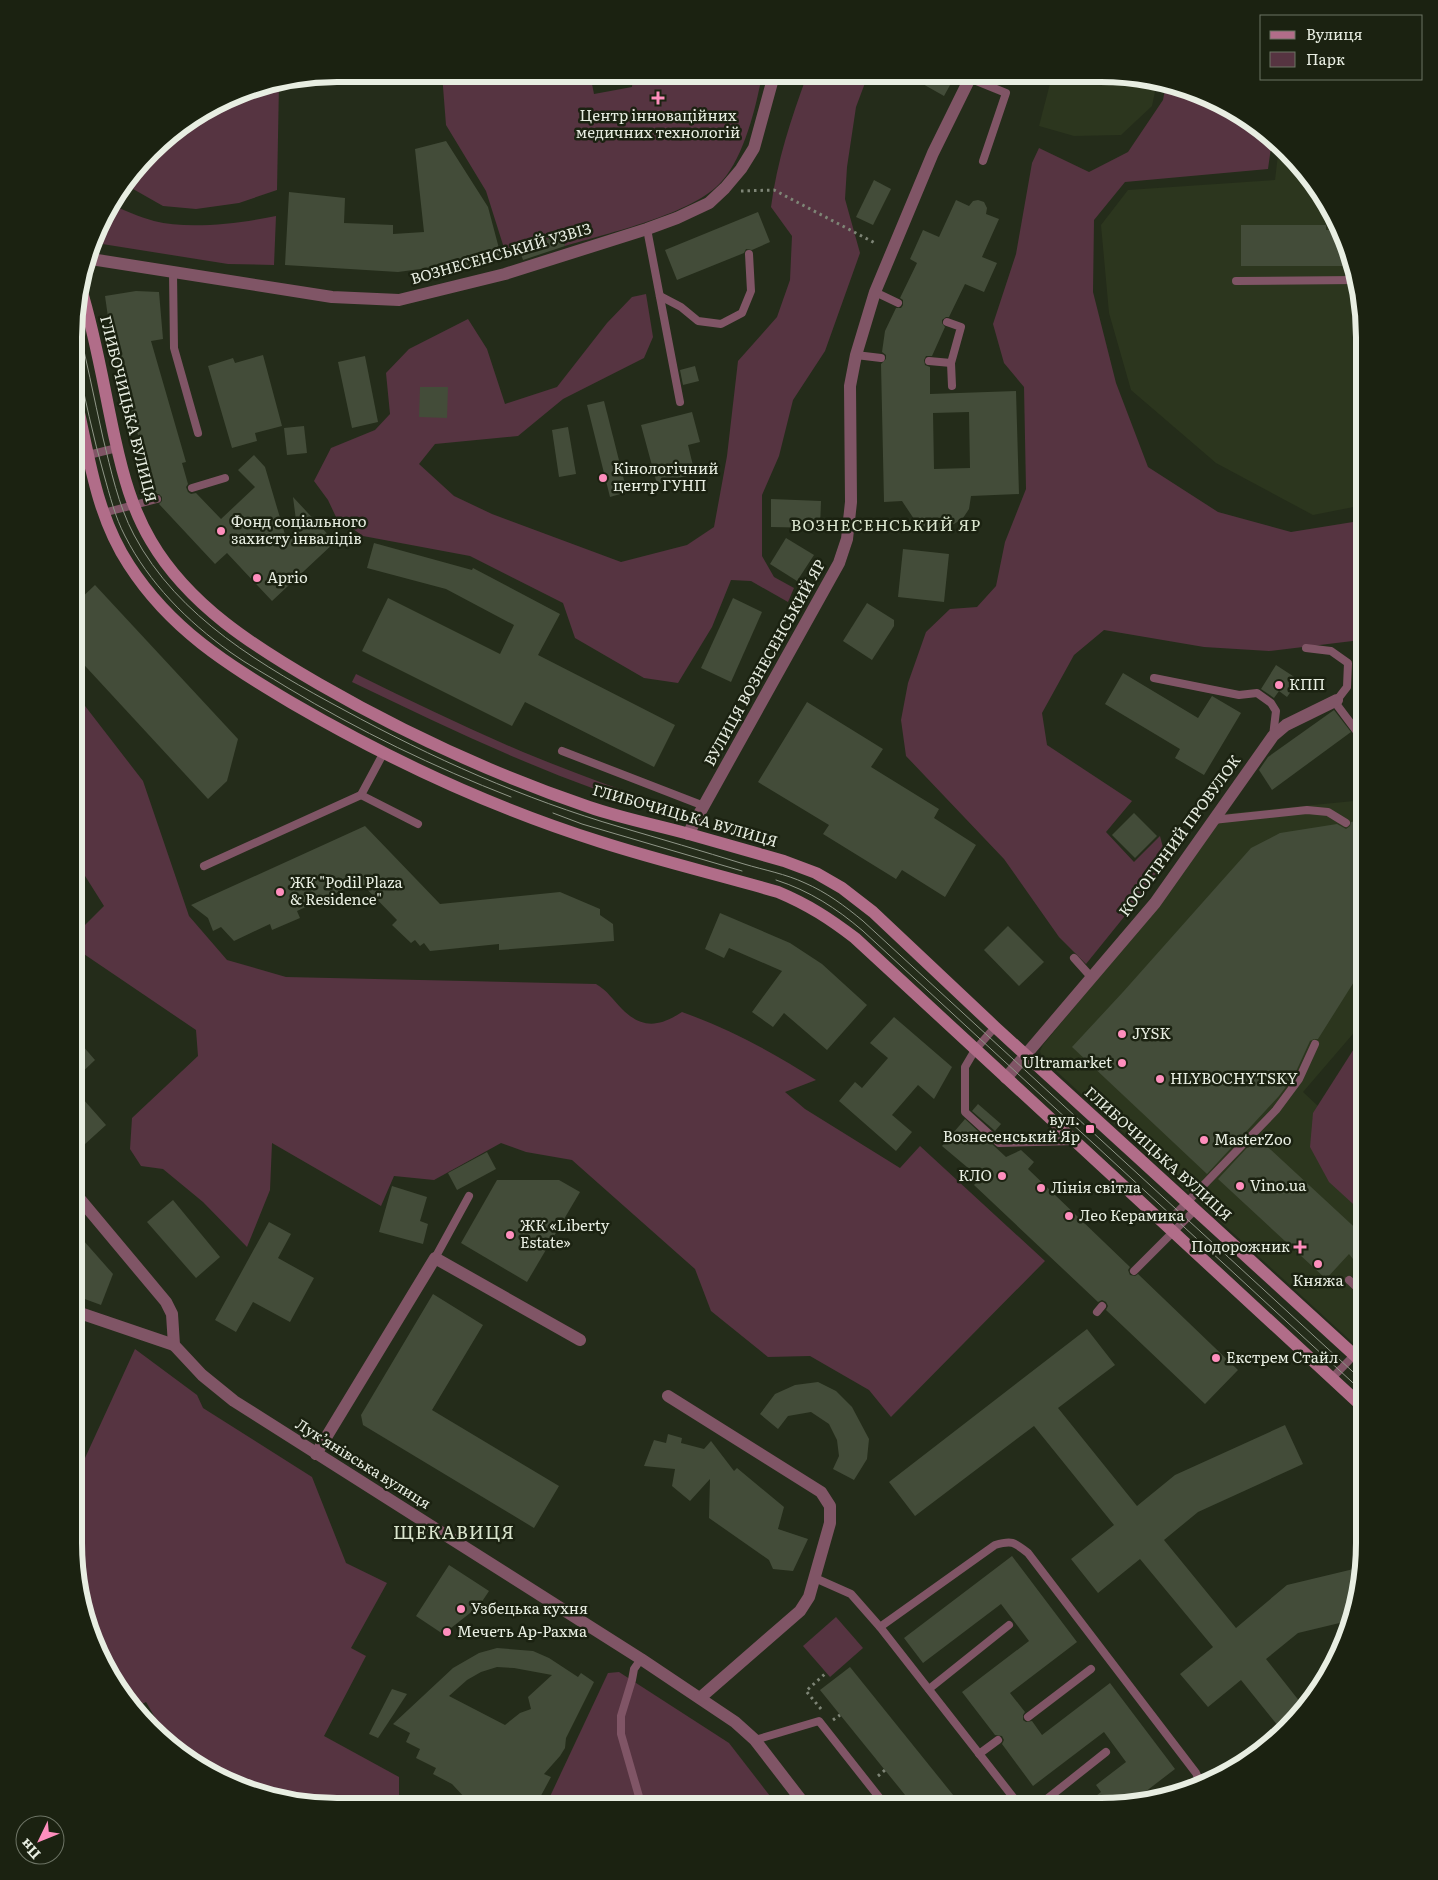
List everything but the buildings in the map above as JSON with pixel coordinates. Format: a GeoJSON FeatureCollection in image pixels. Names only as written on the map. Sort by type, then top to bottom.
{"type":"FeatureCollection","features":[{"type":"Feature","properties":{"kind":"main road","name":"ГЛИБОЧИЦЬКА ВУЛИЦЯ"},"geometry":{"type":"LineString","coordinates":[[84,308],[117,448],[133,505],[151,542],[170,569],[190,593],[211,612],[242,637],[299,673],[362,708],[473,761],[590,807],[784,861],[816,873],[842,888],[873,912],[1025,1056],[1354,1355]]}},
{"type":"Feature","properties":{"kind":"main road"},"geometry":{"type":"LineString","coordinates":[[83,460],[103,513],[129,566],[152,595],[194,639],[237,670],[332,726],[383,754],[483,799],[603,843],[778,892],[804,902],[855,938],[1356,1400]]}},
{"type":"Feature","properties":{"kind":"street","name":"ВОЗНЕСЕНСЬКИЙ УЗВІЗ"},"geometry":{"type":"LineString","coordinates":[[95,260],[332,297],[399,300],[505,274],[647,229],[709,203],[741,169],[754,148],[772,83]]}},
{"type":"Feature","properties":{"kind":"street","name":"ВУЛИЦЯ ВОЗНЕСЕНСЬКИЙ ЯР"},"geometry":{"type":"LineString","coordinates":[[688,834],[826,589],[848,539],[851,502],[850,386],[856,355],[875,292],[933,153],[967,83]]}},
{"type":"Feature","properties":{"kind":"street","name":"КОСОГІРНИЙ ПРОВУЛОК"},"geometry":{"type":"LineString","coordinates":[[1006,1078],[1155,903],[1273,736],[1286,724],[1336,700]]}},
{"type":"Feature","properties":{"kind":"street"},"geometry":{"type":"LineString","coordinates":[[83,1203],[166,1302],[172,1314],[174,1345],[83,1314]]}},
{"type":"Feature","properties":{"kind":"street"},"geometry":{"type":"LineString","coordinates":[[316,1454],[435,1258],[580,1340]]}},
{"type":"Feature","properties":{"kind":"street","name":"Лукʼянівська вулиця"},"geometry":{"type":"LineString","coordinates":[[174,1345],[202,1374],[234,1401],[641,1659],[735,1722],[755,1740],[800,1798]]}},
{"type":"Feature","properties":{"kind":"street"},"geometry":{"type":"LineString","coordinates":[[668,1396],[821,1492],[830,1506],[830,1523],[815,1578],[809,1597],[800,1611],[700,1698]]}},
{"type":"Feature","properties":{"kind":"lane"},"geometry":{"type":"LineString","coordinates":[[983,161],[1006,93],[984,83]]}},
{"type":"Feature","properties":{"kind":"lane"},"geometry":{"type":"LineString","coordinates":[[647,229],[680,402]]}},
{"type":"Feature","properties":{"kind":"lane"},"geometry":{"type":"LineString","coordinates":[[660,296],[681,307],[698,321],[721,324],[742,313],[750,291],[749,254]]}},
{"type":"Feature","properties":{"kind":"lane"},"geometry":{"type":"LineString","coordinates":[[173,273],[174,348],[198,433]]}},
{"type":"Feature","properties":{"kind":"lane"},"geometry":{"type":"LineString","coordinates":[[1236,281],[1349,280]]}},
{"type":"Feature","properties":{"kind":"lane"},"geometry":{"type":"LineString","coordinates":[[875,292],[898,302]]}},
{"type":"Feature","properties":{"kind":"lane"},"geometry":{"type":"LineString","coordinates":[[947,322],[961,327],[950,363],[952,386]]}},
{"type":"Feature","properties":{"kind":"lane"},"geometry":{"type":"LineString","coordinates":[[856,355],[881,358]]}},
{"type":"Feature","properties":{"kind":"lane"},"geometry":{"type":"LineString","coordinates":[[930,362],[950,363]]}},
{"type":"Feature","properties":{"kind":"lane"},"geometry":{"type":"LineString","coordinates":[[83,457],[117,448]]}},
{"type":"Feature","properties":{"kind":"lane"},"geometry":{"type":"LineString","coordinates":[[192,488],[225,478]]}},
{"type":"Feature","properties":{"kind":"lane"},"geometry":{"type":"LineString","coordinates":[[103,513],[157,498]]}},
{"type":"Feature","properties":{"kind":"lane"},"geometry":{"type":"LineString","coordinates":[[1306,648],[1331,652],[1348,663],[1346,687],[1336,700],[1356,731]]}},
{"type":"Feature","properties":{"kind":"lane"},"geometry":{"type":"LineString","coordinates":[[1154,678],[1239,695],[1257,693],[1271,703],[1276,711],[1273,736]]}},
{"type":"Feature","properties":{"kind":"lane"},"geometry":{"type":"LineString","coordinates":[[562,751],[704,806]]}},
{"type":"Feature","properties":{"kind":"lane"},"geometry":{"type":"LineString","coordinates":[[204,866],[361,795],[383,754]]}},
{"type":"Feature","properties":{"kind":"lane"},"geometry":{"type":"LineString","coordinates":[[361,795],[418,824]]}},
{"type":"Feature","properties":{"kind":"lane"},"geometry":{"type":"LineString","coordinates":[[1213,820],[1306,810],[1328,812],[1346,823]]}},
{"type":"Feature","properties":{"kind":"lane"},"geometry":{"type":"LineString","coordinates":[[1074,958],[1092,978]]}},
{"type":"Feature","properties":{"kind":"lane"},"geometry":{"type":"LineString","coordinates":[[995,1027],[975,1050],[965,1067],[965,1112],[999,1143],[1074,1141]]}},
{"type":"Feature","properties":{"kind":"lane"},"geometry":{"type":"LineString","coordinates":[[1134,1271],[1169,1229],[1276,1110],[1299,1079],[1315,1044]]}},
{"type":"Feature","properties":{"kind":"lane"},"geometry":{"type":"LineString","coordinates":[[435,1258],[469,1196]]}},
{"type":"Feature","properties":{"kind":"lane"},"geometry":{"type":"LineString","coordinates":[[1169,1229],[1191,1206]]}},
{"type":"Feature","properties":{"kind":"lane"},"geometry":{"type":"LineString","coordinates":[[1348,1280],[1356,1287]]}},
{"type":"Feature","properties":{"kind":"lane"},"geometry":{"type":"LineString","coordinates":[[1332,1378],[1354,1355]]}},
{"type":"Feature","properties":{"kind":"lane"},"geometry":{"type":"LineString","coordinates":[[880,1627],[995,1546],[1008,1541],[1017,1544],[1028,1553],[1198,1778]]}},
{"type":"Feature","properties":{"kind":"lane"},"geometry":{"type":"LineString","coordinates":[[815,1578],[851,1594],[880,1627],[1014,1798]]}},
{"type":"Feature","properties":{"kind":"lane"},"geometry":{"type":"LineString","coordinates":[[929,1689],[1009,1625]]}},
{"type":"Feature","properties":{"kind":"lane"},"geometry":{"type":"LineString","coordinates":[[641,1659],[634,1669],[620,1716],[621,1734],[641,1798]]}},
{"type":"Feature","properties":{"kind":"lane"},"geometry":{"type":"LineString","coordinates":[[1028,1717],[1091,1669]]}},
{"type":"Feature","properties":{"kind":"lane"},"geometry":{"type":"LineString","coordinates":[[755,1740],[819,1721],[880,1798]]}},
{"type":"Feature","properties":{"kind":"lane"},"geometry":{"type":"LineString","coordinates":[[824,1727],[831,1722]]}},
{"type":"Feature","properties":{"kind":"lane"},"geometry":{"type":"LineString","coordinates":[[980,1754],[998,1740]]}},
{"type":"Feature","properties":{"kind":"lane"},"geometry":{"type":"LineString","coordinates":[[1048,1798],[1106,1752]]}},
{"type":"Feature","properties":{"kind":"lane"},"geometry":{"type":"LineString","coordinates":[[869,1784],[876,1778]]}},
{"type":"Feature","properties":{"kind":"path"},"geometry":{"type":"LineString","coordinates":[[736,192],[774,190],[875,243]]}},
{"type":"Feature","properties":{"kind":"path"},"geometry":{"type":"LineString","coordinates":[[826,1673],[806,1691],[831,1722],[840,1715]]}},
{"type":"Feature","properties":{"kind":"path"},"geometry":{"type":"LineString","coordinates":[[876,1778],[885,1770]]}},
{"type":"Feature","properties":{"kind":"shaded area"},"geometry":{"type":"Polygon","coordinates":[[[1050,83],[1118,83],[1156,88],[1152,106],[1121,135],[1074,136],[1039,126],[1050,83]]]}},
{"type":"Feature","properties":{"kind":"shaded area"},"geometry":{"type":"Polygon","coordinates":[[[1278,154],[1303,182],[1329,224],[1347,271],[1355,320],[1356,507],[1313,515],[1216,463],[1131,390],[1109,313],[1101,225],[1128,190],[1275,180],[1278,154]]]}},
{"type":"Feature","properties":{"kind":"shaded area"},"geometry":{"type":"Polygon","coordinates":[[[1356,801],[1356,1030],[1303,1092],[1356,1142],[1356,1346],[1042,1058],[1040,1051],[1167,894],[1223,814],[1356,801]]]}},
{"type":"Feature","properties":{"kind":"green space"},"geometry":{"type":"Polygon","coordinates":[[[443,83],[592,83],[594,94],[632,87],[632,83],[760,83],[753,116],[737,159],[722,181],[709,193],[671,213],[565,246],[562,235],[519,248],[504,248],[486,191],[446,125],[443,83]]]}},
{"type":"Feature","properties":{"kind":"green space"},"geometry":{"type":"Polygon","coordinates":[[[804,83],[865,83],[856,107],[847,167],[845,199],[860,253],[825,351],[793,400],[779,456],[762,495],[762,556],[774,577],[794,588],[788,602],[751,581],[731,580],[712,627],[678,683],[644,678],[575,638],[563,603],[470,556],[363,536],[336,517],[328,500],[314,481],[331,448],[375,430],[390,414],[386,373],[409,349],[468,319],[487,349],[505,404],[557,387],[607,323],[632,297],[646,294],[653,337],[644,358],[563,399],[518,436],[435,444],[419,464],[454,496],[492,514],[621,562],[687,545],[714,527],[727,456],[738,361],[777,317],[790,280],[792,236],[771,207],[785,140],[804,83]]]}},
{"type":"Feature","properties":{"kind":"green space"},"geometry":{"type":"Polygon","coordinates":[[[279,89],[277,190],[239,203],[196,209],[163,206],[131,188],[157,157],[182,135],[224,109],[255,96],[279,89]]]}},
{"type":"Feature","properties":{"kind":"green space"},"geometry":{"type":"Polygon","coordinates":[[[1165,90],[1183,96],[1214,109],[1242,125],[1271,148],[1268,169],[1125,182],[1094,220],[1093,292],[1116,383],[1148,467],[1218,512],[1291,532],[1356,520],[1356,641],[1269,651],[1204,647],[1104,630],[1074,655],[1042,713],[1047,745],[1132,801],[1106,832],[1134,862],[1160,836],[1166,859],[1149,886],[1086,964],[1059,937],[1004,859],[906,756],[901,720],[908,683],[926,632],[950,609],[977,607],[996,586],[1005,542],[1026,489],[1024,387],[1004,363],[993,324],[1016,254],[1032,163],[1039,148],[1089,172],[1128,152],[1163,100],[1165,90]]]}},
{"type":"Feature","properties":{"kind":"green space"},"geometry":{"type":"Polygon","coordinates":[[[118,207],[154,221],[183,225],[231,223],[276,216],[274,265],[228,264],[101,244],[118,207]]]}},
{"type":"Feature","properties":{"kind":"green space"},"geometry":{"type":"Polygon","coordinates":[[[356,674],[523,752],[662,804],[661,809],[592,788],[501,751],[352,682],[356,674]]]}},
{"type":"Feature","properties":{"kind":"green space"},"geometry":{"type":"Polygon","coordinates":[[[83,703],[143,781],[189,916],[227,960],[286,977],[596,984],[607,992],[629,1015],[644,1023],[651,1024],[666,1021],[682,1012],[718,1026],[751,1042],[816,1080],[785,1092],[805,1109],[900,1168],[920,1146],[1045,1261],[891,1417],[869,1390],[810,1356],[768,1357],[711,1311],[695,1269],[572,1160],[526,1152],[501,1143],[434,1180],[394,1176],[381,1206],[272,1143],[270,1190],[247,1247],[203,1202],[163,1169],[141,1166],[130,1149],[132,1118],[198,1056],[196,1030],[83,953],[83,927],[104,906],[83,873],[83,703]]]}},
{"type":"Feature","properties":{"kind":"green space"},"geometry":{"type":"Polygon","coordinates":[[[1356,1046],[1356,1207],[1329,1182],[1310,1147],[1313,1113],[1356,1046]]]}},
{"type":"Feature","properties":{"kind":"green space"},"geometry":{"type":"Polygon","coordinates":[[[135,1349],[197,1395],[203,1408],[312,1477],[346,1563],[387,1583],[351,1648],[366,1656],[324,1736],[399,1777],[399,1798],[320,1797],[271,1789],[224,1771],[196,1755],[160,1725],[146,1702],[141,1705],[125,1684],[109,1656],[91,1609],[83,1560],[83,1462],[135,1349]]]}},
{"type":"Feature","properties":{"kind":"green space"},"geometry":{"type":"Polygon","coordinates":[[[836,1617],[863,1648],[830,1677],[803,1646],[836,1617]]]}},
{"type":"Feature","properties":{"kind":"green space"},"geometry":{"type":"Polygon","coordinates":[[[619,1672],[729,1743],[772,1798],[549,1798],[608,1673],[619,1672]]]}},
{"type":"Feature","properties":{"kind":"tram line"},"geometry":{"type":"LineString","coordinates":[[83,346],[103,438],[128,524],[152,565],[174,591],[199,616],[226,638],[254,658],[314,694],[411,745],[479,776],[584,816],[790,877],[813,887],[835,900],[863,921],[1356,1375]]}},
{"type":"Feature","properties":{"kind":"tram line"},"geometry":{"type":"LineString","coordinates":[[83,389],[96,446],[118,521],[145,570],[184,614],[237,657],[315,704],[397,747],[511,797]]}},
{"type":"Feature","properties":{"kind":"tram line"},"geometry":{"type":"LineString","coordinates":[[553,813],[582,824],[742,871]]}},
{"type":"Feature","properties":{"kind":"tram line"},"geometry":{"type":"LineString","coordinates":[[776,880],[800,889],[822,901],[863,931],[1356,1386]]}},
{"type":"Feature","properties":{"kind":"place","name":"Центр інноваційних медичних технологій"},"geometry":{"type":"Point","coordinates":[658,98]}},
{"type":"Feature","properties":{"kind":"place","name":"Кінологічний центр ГУНП"},"geometry":{"type":"Point","coordinates":[603,478]}},
{"type":"Feature","properties":{"kind":"place","name":"Фонд соціального захисту інвалідів"},"geometry":{"type":"Point","coordinates":[221,531]}},
{"type":"Feature","properties":{"kind":"place","name":"Aprio"},"geometry":{"type":"Point","coordinates":[257,578]}},
{"type":"Feature","properties":{"kind":"place","name":"КПП"},"geometry":{"type":"Point","coordinates":[1279,685]}},
{"type":"Feature","properties":{"kind":"place","name":"ЖК \"Podil Plaza & Residence\""},"geometry":{"type":"Point","coordinates":[280,892]}},
{"type":"Feature","properties":{"kind":"place","name":"JYSK"},"geometry":{"type":"Point","coordinates":[1122,1034]}},
{"type":"Feature","properties":{"kind":"place","name":"Ultramarket"},"geometry":{"type":"Point","coordinates":[1122,1063]}},
{"type":"Feature","properties":{"kind":"place","name":"HLYBOCHYTSKY"},"geometry":{"type":"Point","coordinates":[1160,1079]}},
{"type":"Feature","properties":{"kind":"place","name":"вул. Вознесенський Яр"},"geometry":{"type":"Point","coordinates":[1090,1129]}},
{"type":"Feature","properties":{"kind":"place","name":"MasterZoo"},"geometry":{"type":"Point","coordinates":[1204,1140]}},
{"type":"Feature","properties":{"kind":"place","name":"КЛО"},"geometry":{"type":"Point","coordinates":[1002,1176]}},
{"type":"Feature","properties":{"kind":"place","name":"Vino.ua"},"geometry":{"type":"Point","coordinates":[1240,1186]}},
{"type":"Feature","properties":{"kind":"place","name":"Лінія світла"},"geometry":{"type":"Point","coordinates":[1041,1188]}},
{"type":"Feature","properties":{"kind":"place","name":"Лео Керамика"},"geometry":{"type":"Point","coordinates":[1069,1216]}},
{"type":"Feature","properties":{"kind":"place","name":"ЖК «Liberty Estate»"},"geometry":{"type":"Point","coordinates":[510,1235]}},
{"type":"Feature","properties":{"kind":"place","name":"Подорожник"},"geometry":{"type":"Point","coordinates":[1300,1247]}},
{"type":"Feature","properties":{"kind":"place","name":"Княжа"},"geometry":{"type":"Point","coordinates":[1318,1264]}},
{"type":"Feature","properties":{"kind":"place","name":"Екстрем Стайл"},"geometry":{"type":"Point","coordinates":[1216,1358]}},
{"type":"Feature","properties":{"kind":"place","name":"Узбецька кухня"},"geometry":{"type":"Point","coordinates":[461,1609]}},
{"type":"Feature","properties":{"kind":"place","name":"Мечеть Ар-Рахма"},"geometry":{"type":"Point","coordinates":[447,1632]}},
{"type":"Feature","properties":{"kind":"district","name":"ВОЗНЕСЕНСЬКИЙ ЯР"},"geometry":{"type":"Point","coordinates":[886,525]}},
{"type":"Feature","properties":{"kind":"district","name":"ЩЕКАВИЦЯ"},"geometry":{"type":"Point","coordinates":[454,1533]}}]}
